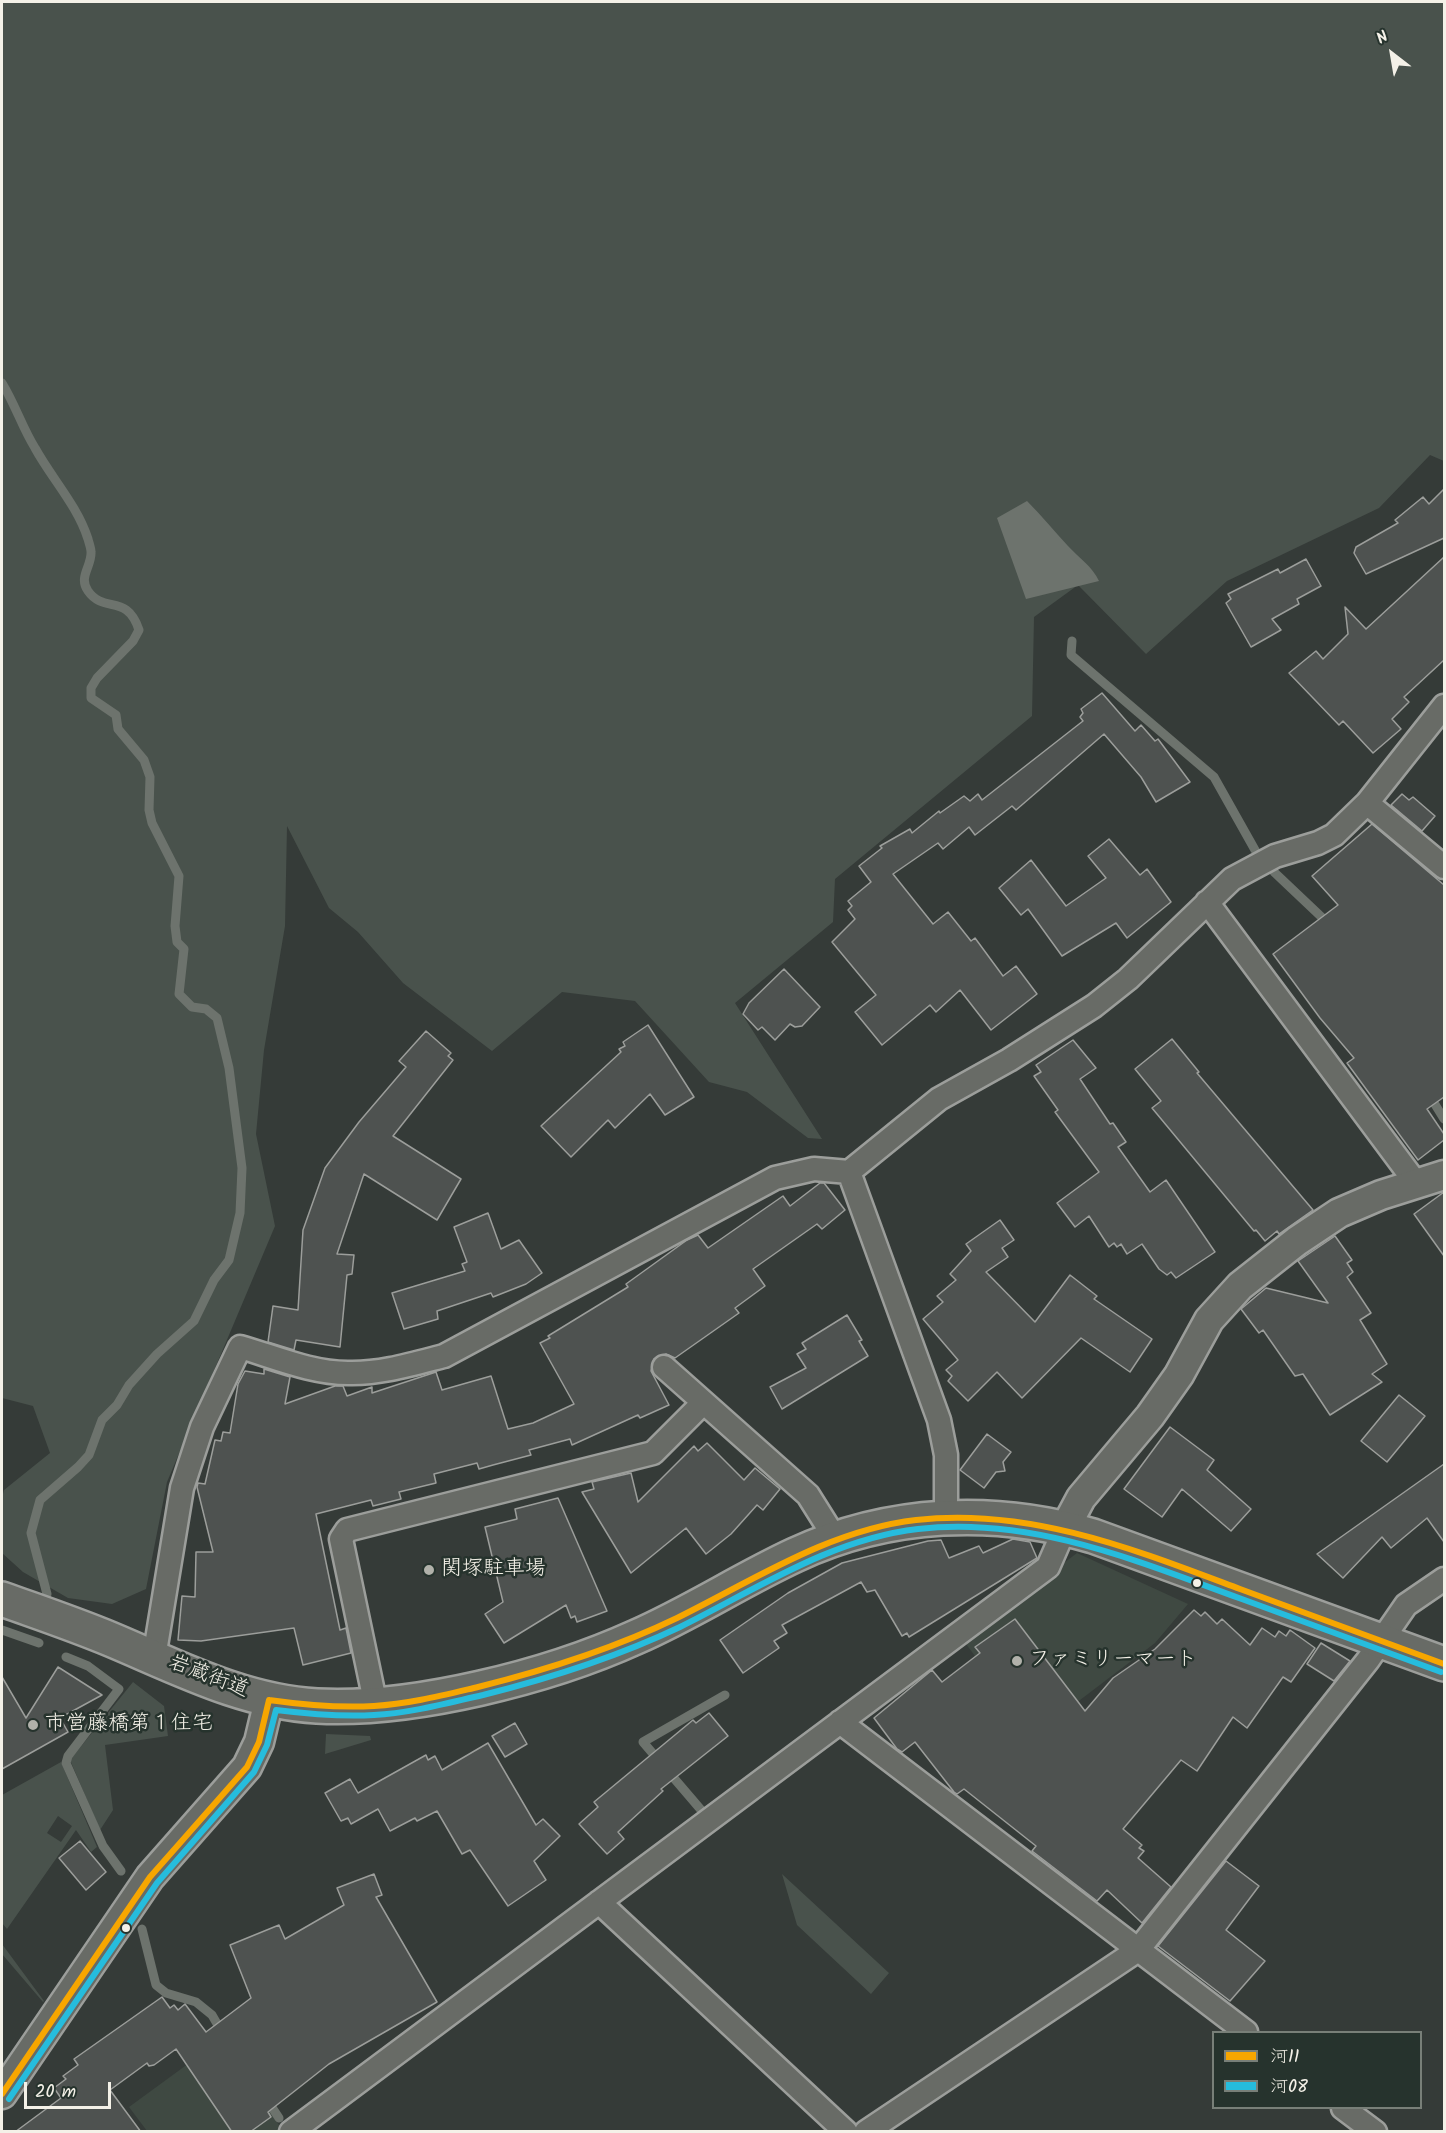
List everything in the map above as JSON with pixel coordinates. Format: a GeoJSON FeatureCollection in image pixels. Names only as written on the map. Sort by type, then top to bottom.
{"type":"FeatureCollection","features":[{"type":"Feature","properties":{"kind":"main road","name":"岩蔵街道"},"geometry":{"type":"LineString","coordinates":[[2,1599],[154,1658],[209,1682],[269,1700],[315,1706],[376,1706],[427,1699],[537,1673],[597,1653],[649,1631],[776,1564],[835,1538],[886,1525],[946,1518],[1000,1518],[1065,1528],[1157,1558],[1444,1664]]}},
{"type":"Feature","properties":{"kind":"street"},"geometry":{"type":"LineString","coordinates":[[154,1658],[182,1488],[202,1427],[240,1347],[312,1369],[348,1373],[400,1367],[444,1356],[775,1178],[814,1169],[849,1172],[939,1099],[1009,1060],[1094,1006],[1128,979],[1207,902],[1251,867],[1334,835],[1367,803],[1444,706]]}},
{"type":"Feature","properties":{"kind":"street"},"geometry":{"type":"LineString","coordinates":[[1367,803],[1444,867]]}},
{"type":"Feature","properties":{"kind":"street"},"geometry":{"type":"LineString","coordinates":[[1207,902],[1416,1183]]}},
{"type":"Feature","properties":{"kind":"street"},"geometry":{"type":"LineString","coordinates":[[849,1172],[939,1420],[946,1455],[946,1518]]}},
{"type":"Feature","properties":{"kind":"street"},"geometry":{"type":"LineString","coordinates":[[298,2130],[1048,1567],[1081,1498],[1150,1416],[1179,1375],[1209,1320],[1228,1297],[1251,1276],[1325,1221],[1372,1198],[1444,1175]]}},
{"type":"Feature","properties":{"kind":"street"},"geometry":{"type":"LineString","coordinates":[[663,1367],[808,1495],[835,1538]]}},
{"type":"Feature","properties":{"kind":"street"},"geometry":{"type":"LineString","coordinates":[[376,1706],[341,1539],[347,1530],[653,1453],[703,1402]]}},
{"type":"Feature","properties":{"kind":"street"},"geometry":{"type":"LineString","coordinates":[[866,2132],[1138,1950],[1360,1669],[1406,1605],[1444,1579]]}},
{"type":"Feature","properties":{"kind":"street"},"geometry":{"type":"LineString","coordinates":[[2,2094],[150,1877],[247,1767],[259,1742],[269,1700]]}},
{"type":"Feature","properties":{"kind":"street"},"geometry":{"type":"LineString","coordinates":[[840,1722],[1245,2031]]}},
{"type":"Feature","properties":{"kind":"street"},"geometry":{"type":"LineString","coordinates":[[599,1902],[846,2132]]}},
{"type":"Feature","properties":{"kind":"street"},"geometry":{"type":"LineString","coordinates":[[1344,2109],[1375,2132]]}},
{"type":"Feature","properties":{"kind":"shaded area"},"geometry":{"type":"Polygon","coordinates":[[[2,2],[1444,2],[1444,461],[1430,455],[1379,508],[1227,581],[1146,654],[1078,585],[1034,617],[1032,716],[835,879],[833,922],[735,1003],[822,1139],[808,1138],[747,1092],[709,1082],[635,1001],[562,992],[492,1051],[403,983],[358,932],[329,908],[287,826],[285,926],[264,1050],[256,1134],[275,1226],[167,1482],[146,1589],[112,1604],[68,1598],[23,1572],[2,1553],[4,1490],[50,1453],[33,1406],[2,1398],[2,2]]]}},
{"type":"Feature","properties":{"kind":"shaded area"},"geometry":{"type":"Polygon","coordinates":[[[1027,501],[1089,566],[1099,581],[1026,599],[997,518],[1027,501]]]}},
{"type":"Feature","properties":{"kind":"shaded area"},"geometry":{"type":"Polygon","coordinates":[[[1077,1553],[1188,1604],[1155,1643],[1034,1735],[963,1640],[1077,1553]]]}},
{"type":"Feature","properties":{"kind":"shaded area"},"geometry":{"type":"Polygon","coordinates":[[[133,1682],[164,1706],[168,1736],[105,1745],[113,1810],[100,1830],[70,1760],[133,1682]]]}},
{"type":"Feature","properties":{"kind":"shaded area"},"geometry":{"type":"Polygon","coordinates":[[[326,1734],[370,1736],[371,1740],[325,1754],[326,1734]]]}},
{"type":"Feature","properties":{"kind":"shaded area"},"geometry":{"type":"Polygon","coordinates":[[[61,1762],[97,1847],[91,1852],[76,1830],[7,1929],[2,1923],[2,1795],[61,1762]],[[58,1816],[47,1833],[61,1842],[72,1826],[58,1816]]]}},
{"type":"Feature","properties":{"kind":"shaded area"},"geometry":{"type":"Polygon","coordinates":[[[782,1874],[889,1973],[871,1994],[797,1925],[782,1874]]]}},
{"type":"Feature","properties":{"kind":"shaded area"},"geometry":{"type":"Polygon","coordinates":[[[2,1944],[44,2001],[43,2002],[2,1954],[2,1944]]]}},
{"type":"Feature","properties":{"kind":"shaded area"},"geometry":{"type":"Polygon","coordinates":[[[222,2039],[281,2128],[276,2132],[147,2131],[129,2107],[222,2039]]]}},
{"type":"Feature","properties":{"kind":"building"},"geometry":{"type":"Polygon","coordinates":[[[1444,489],[1444,538],[1366,574],[1354,553],[1356,547],[1398,523],[1395,520],[1423,497],[1429,504],[1444,489]]]}},
{"type":"Feature","properties":{"kind":"building"},"geometry":{"type":"Polygon","coordinates":[[[1444,557],[1444,660],[1404,697],[1409,702],[1392,719],[1401,729],[1373,753],[1343,721],[1339,725],[1289,673],[1316,651],[1323,659],[1348,634],[1345,607],[1366,629],[1444,557]]]}},
{"type":"Feature","properties":{"kind":"building"},"geometry":{"type":"Polygon","coordinates":[[[1306,559],[1321,586],[1297,599],[1299,604],[1272,619],[1281,630],[1251,647],[1226,603],[1231,599],[1228,594],[1278,569],[1280,573],[1306,559]]]}},
{"type":"Feature","properties":{"kind":"building"},"geometry":{"type":"Polygon","coordinates":[[[1102,693],[1135,731],[1141,725],[1155,741],[1158,739],[1190,782],[1156,802],[1141,777],[1104,734],[1016,810],[1012,806],[975,835],[969,827],[943,849],[938,843],[893,874],[933,924],[948,912],[971,941],[975,938],[1003,976],[1016,966],[1037,994],[991,1030],[960,990],[936,1012],[930,1005],[882,1045],[855,1012],[876,995],[832,942],[855,919],[848,910],[852,906],[848,901],[871,882],[859,866],[882,848],[880,846],[910,829],[912,833],[939,811],[940,813],[964,796],[970,801],[978,794],[982,800],[1083,721],[1080,717],[1083,713],[1081,709],[1102,693]]]}},
{"type":"Feature","properties":{"kind":"building"},"geometry":{"type":"Polygon","coordinates":[[[1402,794],[1409,800],[1413,797],[1435,816],[1422,831],[1391,805],[1402,794]]]}},
{"type":"Feature","properties":{"kind":"building"},"geometry":{"type":"Polygon","coordinates":[[[1372,824],[1444,885],[1444,1097],[1427,1109],[1444,1134],[1444,1140],[1418,1160],[1347,1063],[1354,1058],[1320,1018],[1273,954],[1338,905],[1312,876],[1372,824]]]}},
{"type":"Feature","properties":{"kind":"building"},"geometry":{"type":"Polygon","coordinates":[[[1109,839],[1140,875],[1147,869],[1171,902],[1127,938],[1116,923],[1062,956],[1028,909],[1021,915],[999,888],[1031,860],[1066,906],[1106,878],[1088,856],[1109,839]]]}},
{"type":"Feature","properties":{"kind":"building"},"geometry":{"type":"Polygon","coordinates":[[[784,969],[820,1007],[802,1026],[795,1027],[790,1024],[775,1040],[762,1027],[758,1030],[743,1014],[749,1003],[784,969]]]}},
{"type":"Feature","properties":{"kind":"building"},"geometry":{"type":"Polygon","coordinates":[[[648,1025],[694,1097],[665,1115],[650,1094],[615,1128],[608,1120],[571,1157],[541,1126],[621,1052],[619,1049],[625,1046],[623,1042],[648,1025]]]}},
{"type":"Feature","properties":{"kind":"building"},"geometry":{"type":"Polygon","coordinates":[[[426,1031],[451,1053],[448,1056],[453,1060],[393,1136],[461,1179],[437,1220],[364,1174],[337,1254],[354,1255],[352,1274],[347,1275],[340,1347],[296,1340],[294,1350],[268,1342],[273,1306],[298,1310],[303,1230],[325,1168],[359,1122],[406,1067],[399,1061],[426,1031]]]}},
{"type":"Feature","properties":{"kind":"building"},"geometry":{"type":"Polygon","coordinates":[[[1172,1039],[1199,1072],[1197,1073],[1313,1210],[1279,1234],[1277,1231],[1265,1241],[1256,1230],[1254,1231],[1152,1108],[1161,1101],[1135,1069],[1172,1039]]]}},
{"type":"Feature","properties":{"kind":"building"},"geometry":{"type":"Polygon","coordinates":[[[1073,1040],[1096,1068],[1080,1079],[1110,1124],[1113,1123],[1126,1142],[1118,1147],[1150,1192],[1166,1180],[1215,1252],[1176,1278],[1171,1272],[1167,1275],[1159,1269],[1142,1244],[1127,1254],[1121,1244],[1117,1247],[1114,1243],[1109,1247],[1089,1216],[1075,1227],[1057,1203],[1099,1172],[1055,1112],[1058,1110],[1034,1076],[1041,1072],[1036,1065],[1073,1040]]]}},
{"type":"Feature","properties":{"kind":"building"},"geometry":{"type":"Polygon","coordinates":[[[820,1183],[824,1183],[845,1210],[822,1229],[817,1224],[753,1269],[765,1286],[735,1308],[739,1313],[675,1358],[666,1354],[654,1359],[651,1371],[669,1405],[640,1418],[638,1415],[572,1445],[570,1439],[529,1450],[531,1455],[479,1469],[477,1463],[434,1474],[436,1483],[399,1492],[401,1499],[373,1506],[371,1500],[316,1514],[340,1630],[346,1628],[351,1653],[303,1665],[294,1628],[201,1641],[178,1640],[182,1596],[195,1597],[196,1552],[213,1552],[197,1487],[198,1483],[205,1484],[215,1440],[221,1441],[223,1432],[230,1433],[238,1384],[245,1371],[264,1374],[264,1369],[290,1377],[285,1404],[335,1386],[343,1386],[347,1396],[372,1387],[372,1393],[436,1372],[442,1390],[491,1376],[508,1429],[533,1423],[574,1404],[540,1343],[550,1338],[548,1336],[628,1287],[626,1284],[687,1240],[698,1235],[708,1248],[783,1196],[790,1206],[820,1183]]]}},
{"type":"Feature","properties":{"kind":"building"},"geometry":{"type":"Polygon","coordinates":[[[1444,1192],[1444,1256],[1414,1214],[1444,1192]]]}},
{"type":"Feature","properties":{"kind":"building"},"geometry":{"type":"Polygon","coordinates":[[[488,1213],[501,1249],[519,1240],[542,1273],[526,1284],[493,1297],[491,1293],[437,1311],[438,1319],[404,1329],[392,1293],[465,1271],[462,1264],[467,1262],[454,1227],[488,1213]]]}},
{"type":"Feature","properties":{"kind":"building"},"geometry":{"type":"Polygon","coordinates":[[[1000,1220],[1014,1240],[1002,1248],[1008,1257],[986,1272],[1035,1322],[1070,1275],[1097,1296],[1094,1299],[1152,1339],[1130,1372],[1081,1338],[1022,1398],[997,1372],[968,1401],[948,1381],[952,1376],[946,1370],[958,1360],[923,1319],[943,1302],[937,1296],[956,1280],[950,1274],[971,1251],[966,1244],[1000,1220]]]}},
{"type":"Feature","properties":{"kind":"building"},"geometry":{"type":"Polygon","coordinates":[[[1335,1236],[1352,1260],[1347,1263],[1353,1272],[1347,1277],[1371,1313],[1360,1320],[1387,1364],[1372,1374],[1382,1382],[1330,1415],[1303,1374],[1295,1376],[1263,1330],[1259,1333],[1241,1309],[1266,1288],[1328,1303],[1298,1261],[1335,1236]]]}},
{"type":"Feature","properties":{"kind":"building"},"geometry":{"type":"Polygon","coordinates":[[[847,1315],[862,1340],[859,1341],[868,1356],[782,1409],[770,1387],[806,1368],[797,1354],[806,1349],[802,1343],[847,1315]]]}},
{"type":"Feature","properties":{"kind":"building"},"geometry":{"type":"Polygon","coordinates":[[[1399,1395],[1425,1416],[1387,1462],[1361,1441],[1399,1395]]]}},
{"type":"Feature","properties":{"kind":"building"},"geometry":{"type":"Polygon","coordinates":[[[1170,1427],[1214,1460],[1207,1470],[1251,1509],[1231,1531],[1182,1489],[1162,1517],[1124,1489],[1170,1427]]]}},
{"type":"Feature","properties":{"kind":"building"},"geometry":{"type":"Polygon","coordinates":[[[987,1434],[1011,1452],[1003,1462],[1005,1471],[996,1472],[984,1488],[960,1470],[987,1434]]]}},
{"type":"Feature","properties":{"kind":"building"},"geometry":{"type":"Polygon","coordinates":[[[707,1443],[744,1480],[755,1468],[780,1489],[763,1510],[757,1505],[731,1534],[706,1554],[686,1528],[631,1573],[582,1492],[594,1489],[592,1482],[631,1473],[638,1502],[694,1446],[698,1451],[707,1443]]]}},
{"type":"Feature","properties":{"kind":"building"},"geometry":{"type":"Polygon","coordinates":[[[1444,1464],[1444,1542],[1427,1518],[1391,1548],[1382,1537],[1343,1578],[1317,1554],[1444,1464]]]}},
{"type":"Feature","properties":{"kind":"building"},"geometry":{"type":"Polygon","coordinates":[[[558,1498],[607,1611],[577,1622],[575,1616],[571,1618],[566,1605],[504,1643],[485,1614],[503,1602],[485,1527],[517,1519],[515,1509],[558,1498]]]}},
{"type":"Feature","properties":{"kind":"building"},"geometry":{"type":"Polygon","coordinates":[[[1013,1539],[1030,1542],[1037,1558],[909,1637],[907,1633],[902,1636],[875,1590],[867,1592],[861,1582],[782,1625],[787,1633],[774,1641],[779,1648],[743,1673],[720,1640],[788,1593],[842,1563],[928,1541],[941,1540],[949,1558],[979,1546],[983,1553],[1013,1539]]]}},
{"type":"Feature","properties":{"kind":"building"},"geometry":{"type":"Polygon","coordinates":[[[1194,1610],[1201,1616],[1205,1612],[1217,1624],[1222,1619],[1250,1645],[1262,1628],[1275,1637],[1279,1631],[1286,1636],[1290,1630],[1315,1648],[1291,1682],[1283,1677],[1247,1728],[1233,1717],[1197,1771],[1181,1760],[1123,1829],[1142,1845],[1139,1848],[1144,1851],[1138,1858],[1171,1887],[1142,1923],[1107,1890],[1097,1901],[1032,1851],[1036,1846],[964,1789],[957,1794],[954,1792],[915,1742],[902,1752],[897,1749],[874,1718],[932,1670],[942,1682],[980,1653],[975,1647],[1015,1619],[1085,1711],[1113,1678],[1155,1649],[1194,1610]]]}},
{"type":"Feature","properties":{"kind":"building"},"geometry":{"type":"Polygon","coordinates":[[[1321,1643],[1350,1661],[1334,1681],[1307,1664],[1321,1643]]]}},
{"type":"Feature","properties":{"kind":"building","name":"市営藤橋第１住宅"},"geometry":{"type":"Polygon","coordinates":[[[58,1667],[102,1695],[60,1718],[68,1732],[2,1769],[2,1677],[26,1718],[58,1667]]]}},
{"type":"Feature","properties":{"kind":"building"},"geometry":{"type":"Polygon","coordinates":[[[709,1713],[728,1736],[661,1789],[663,1791],[618,1832],[624,1839],[607,1854],[579,1824],[598,1807],[594,1802],[693,1720],[696,1723],[709,1713]]]}},
{"type":"Feature","properties":{"kind":"building"},"geometry":{"type":"Polygon","coordinates":[[[515,1723],[527,1744],[505,1757],[492,1736],[515,1723]]]}},
{"type":"Feature","properties":{"kind":"building"},"geometry":{"type":"Polygon","coordinates":[[[488,1743],[536,1825],[543,1819],[560,1836],[534,1861],[546,1880],[508,1906],[470,1850],[462,1854],[437,1811],[417,1821],[415,1818],[390,1831],[378,1809],[351,1824],[348,1818],[341,1821],[325,1793],[350,1779],[358,1793],[426,1755],[428,1760],[435,1756],[442,1770],[488,1743]]]}},
{"type":"Feature","properties":{"kind":"building"},"geometry":{"type":"Polygon","coordinates":[[[80,1841],[106,1872],[86,1890],[59,1858],[80,1841]]]}},
{"type":"Feature","properties":{"kind":"building"},"geometry":{"type":"Polygon","coordinates":[[[1226,1861],[1259,1886],[1226,1930],[1265,1961],[1230,2001],[1158,1946],[1226,1861]]]}},
{"type":"Feature","properties":{"kind":"building"},"geometry":{"type":"Polygon","coordinates":[[[374,1874],[382,1895],[376,1897],[437,2002],[329,2064],[268,2112],[271,2117],[250,2132],[232,2132],[176,2049],[154,2065],[149,2066],[147,2063],[110,2090],[141,2132],[15,2132],[61,2098],[54,2088],[66,2079],[63,2076],[78,2065],[74,2059],[162,1997],[170,2008],[174,2005],[178,2010],[185,2004],[206,2032],[251,1998],[230,1945],[279,1925],[285,1939],[344,1905],[337,1888],[374,1874]]]}},
{"type":"Feature","properties":{"kind":"waterway"},"geometry":{"type":"LineString","coordinates":[[2,383],[30,440],[71,503],[88,539],[91,557],[85,576],[85,586],[94,598],[101,602],[122,607],[134,619],[139,630],[133,641],[97,678],[91,688],[91,698],[116,715],[118,729],[144,760],[150,777],[149,810],[152,823],[179,876],[175,926],[177,942],[184,949],[179,994],[192,1007],[206,1009],[217,1018],[229,1068],[242,1168],[240,1213],[229,1260],[214,1280],[194,1321],[157,1354],[129,1385],[117,1405],[102,1420],[89,1455],[40,1500],[31,1533],[47,1594]]}},
{"type":"Feature","properties":{"kind":"waterway"},"geometry":{"type":"LineString","coordinates":[[1072,641],[1071,655],[1214,777],[1255,850]]}},
{"type":"Feature","properties":{"kind":"waterway"},"geometry":{"type":"LineString","coordinates":[[1274,872],[1331,926]]}},
{"type":"Feature","properties":{"kind":"waterway"},"geometry":{"type":"LineString","coordinates":[[1428,1093],[1444,1119]]}},
{"type":"Feature","properties":{"kind":"waterway"},"geometry":{"type":"LineString","coordinates":[[2,1630],[39,1643]]}},
{"type":"Feature","properties":{"kind":"waterway"},"geometry":{"type":"LineString","coordinates":[[66,1657],[88,1666],[119,1689],[68,1756],[66,1763],[103,1846],[121,1871]]}},
{"type":"Feature","properties":{"kind":"waterway"},"geometry":{"type":"LineString","coordinates":[[702,1811],[643,1742],[725,1695]]}},
{"type":"Feature","properties":{"kind":"waterway"},"geometry":{"type":"LineString","coordinates":[[142,1929],[156,1985],[166,1993],[196,2002],[212,2015],[223,2034]]}},
{"type":"Feature","properties":{"kind":"waterway"},"geometry":{"type":"LineString","coordinates":[[267,2100],[279,2118]]}},
{"type":"Feature","properties":{"kind":"transit line","name":"河11"},"geometry":{"type":"LineString","coordinates":[[269,1700],[308,1705],[361,1707],[426,1699],[478,1687],[554,1666],[628,1639],[677,1618],[793,1558],[853,1534],[916,1520],[958,1518],[1000,1520],[1041,1526],[1122,1547],[1444,1664]]}},
{"type":"Feature","properties":{"kind":"transit line","name":"河08"},"geometry":{"type":"LineString","coordinates":[[9,2099],[157,1883],[254,1772],[267,1745],[276,1710],[362,1716],[402,1712],[483,1695],[559,1674],[632,1648],[680,1627],[795,1568],[855,1543],[918,1529],[960,1527],[1001,1529],[1082,1544],[1161,1569],[1441,1672]]}},
{"type":"Feature","properties":{"kind":"transit line","name":"河11"},"geometry":{"type":"LineString","coordinates":[[2,2094],[150,1877],[247,1767],[259,1742],[269,1700]]}},
{"type":"Feature","properties":{"kind":"place","name":"関塚駐車場"},"geometry":{"type":"Point","coordinates":[429,1570]}},
{"type":"Feature","properties":{"kind":"place","name":"ファミリーマート"},"geometry":{"type":"Point","coordinates":[1017,1661]}},
{"type":"Feature","properties":{"kind":"place","name":"市営藤橋第１住宅"},"geometry":{"type":"Point","coordinates":[33,1725]}}]}
